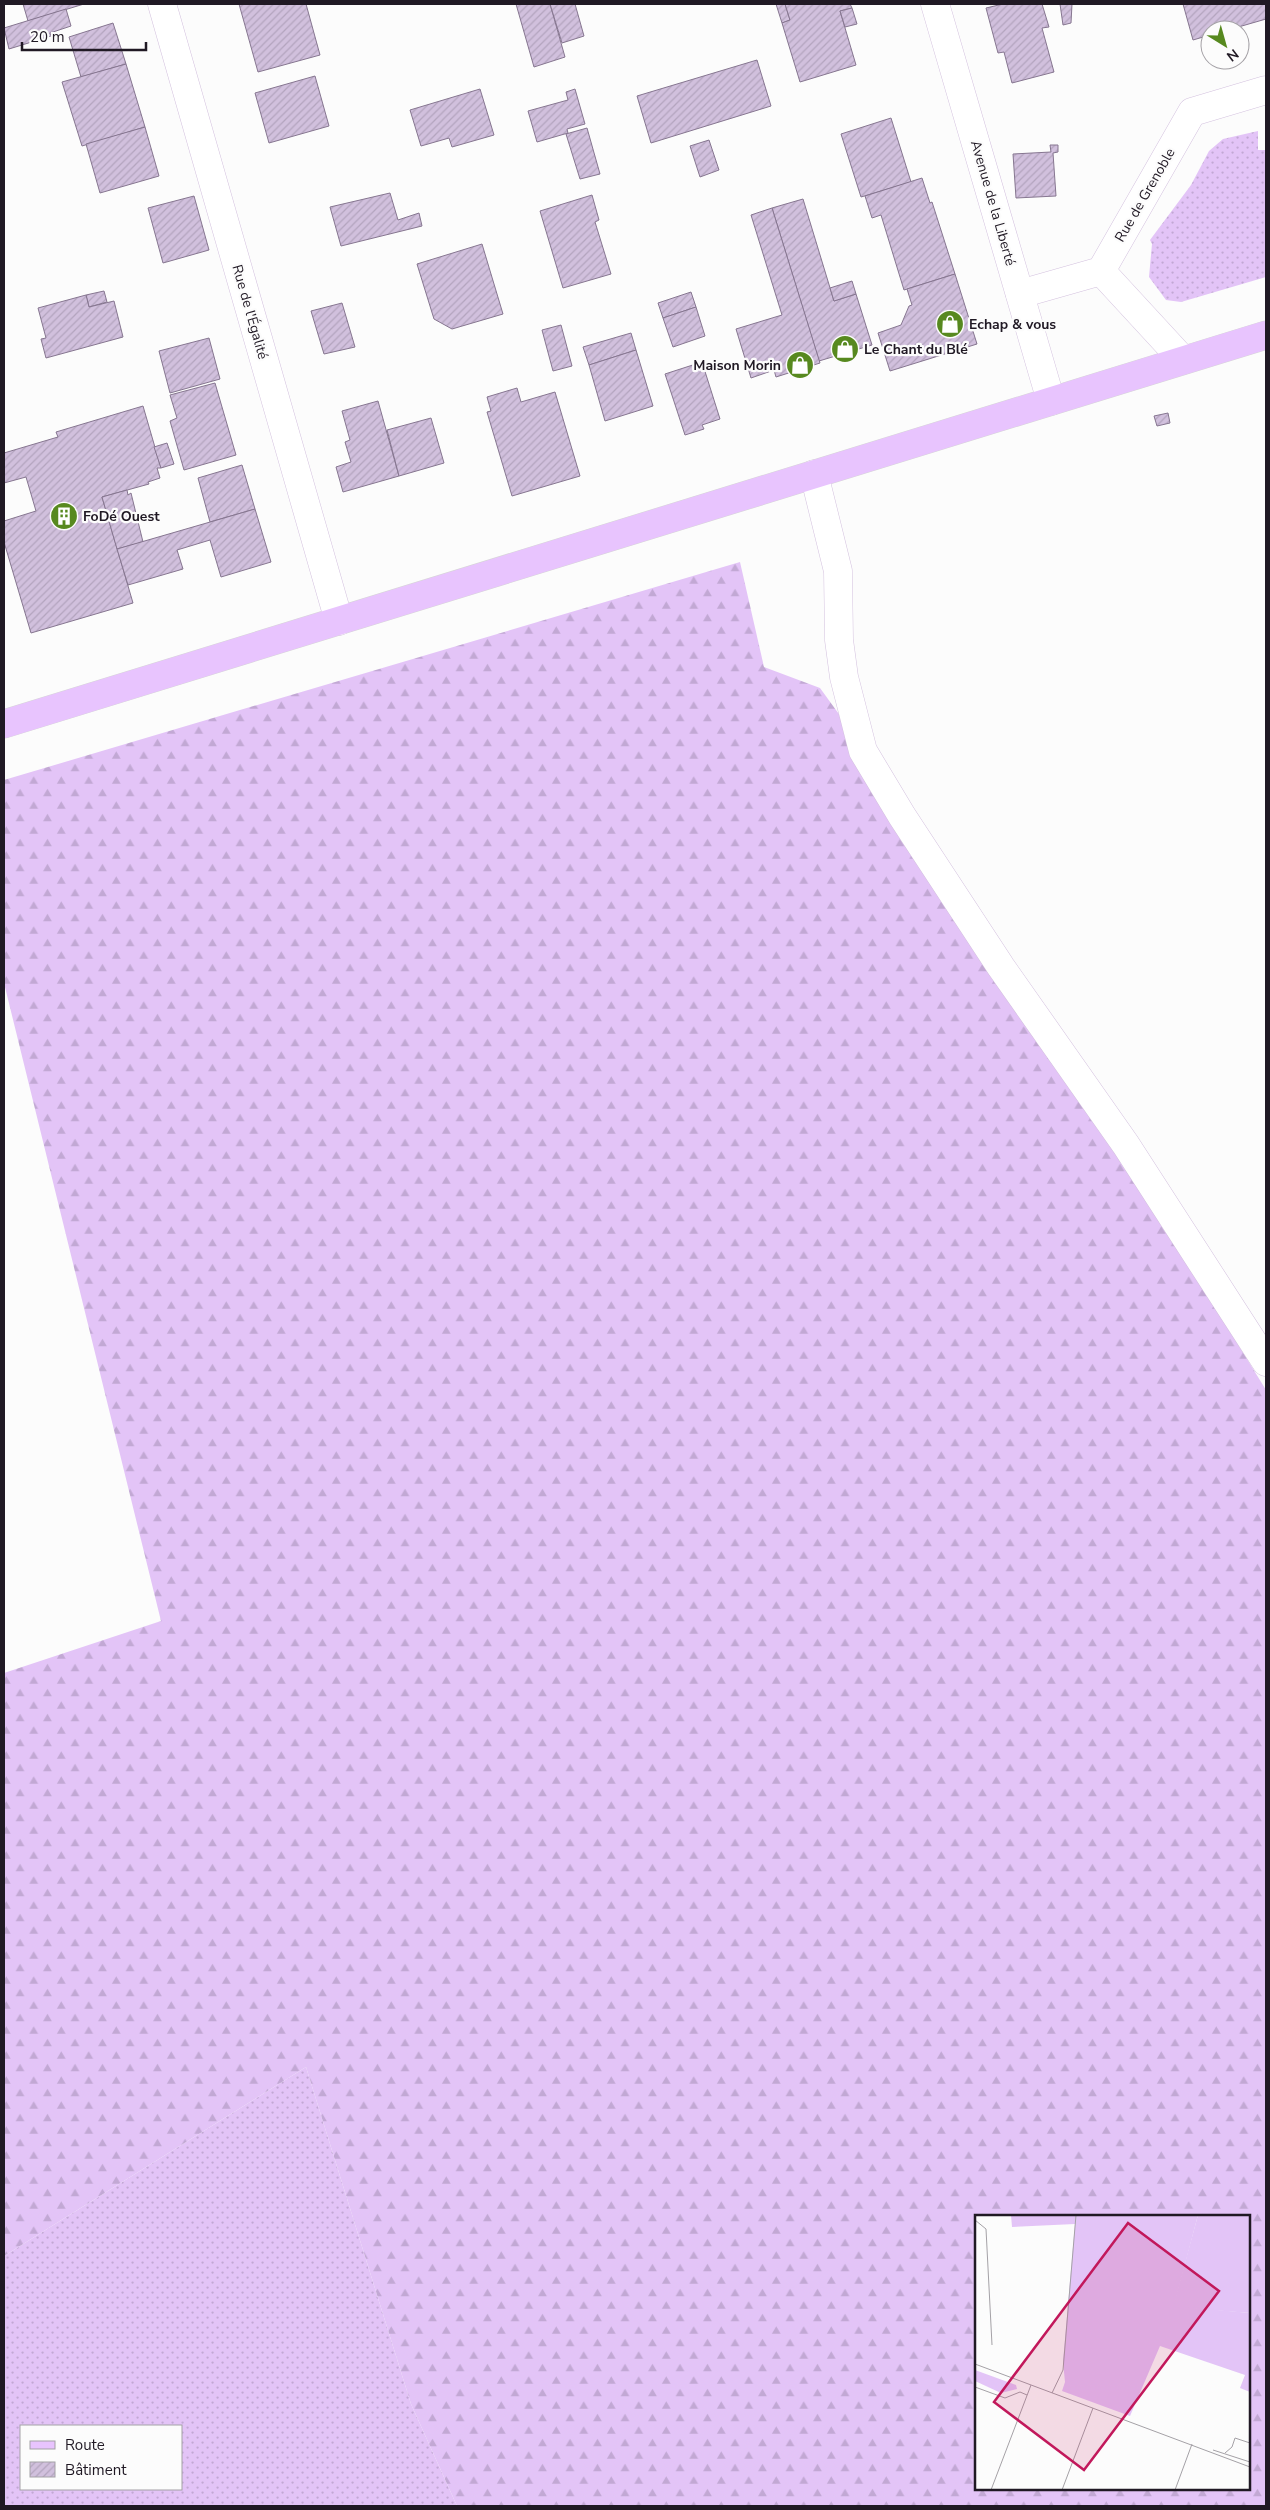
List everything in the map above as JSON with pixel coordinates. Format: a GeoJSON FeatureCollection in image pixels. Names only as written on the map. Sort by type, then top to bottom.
{"type":"FeatureCollection","features":[{"type":"Feature","properties":{"kind":"main road"},"geometry":{"type":"LineString","coordinates":[[4,724],[1266,335]]}},
{"type":"Feature","properties":{"kind":"street","name":"Rue de l'Égalité"},"geometry":{"type":"LineString","coordinates":[[162,4],[339,621]]}},
{"type":"Feature","properties":{"kind":"street","name":"Avenue de la Liberté"},"geometry":{"type":"LineString","coordinates":[[935,4],[1051,401]]}},
{"type":"Feature","properties":{"kind":"street","name":"Rue de Grenoble"},"geometry":{"type":"LineString","coordinates":[[1101,271],[1192,112],[1266,90]]}},
{"type":"Feature","properties":{"kind":"street"},"geometry":{"type":"LineString","coordinates":[[1020,294],[1101,271],[1184,360]]}},
{"type":"Feature","properties":{"kind":"street"},"geometry":{"type":"LineString","coordinates":[[814,474],[838,571],[839,640],[844,677],[864,751],[907,824],[1001,967],[1126,1145],[1266,1362]]}},
{"type":"Feature","properties":{"kind":"green space"},"geometry":{"type":"Polygon","coordinates":[[[1258,131],[1258,150],[1266,150],[1266,277],[1181,302],[1166,300],[1149,277],[1152,244],[1150,240],[1191,185],[1209,151],[1223,139],[1258,131]]]}},
{"type":"Feature","properties":{"kind":"green space"},"geometry":{"type":"Polygon","coordinates":[[[740,562],[764,667],[820,688],[918,823],[1266,1390],[1266,2506],[457,2506],[411,2404],[306,2067],[4,2256],[4,1673],[161,1621],[4,983],[4,780],[740,562]]]}},
{"type":"Feature","properties":{"kind":"green space"},"geometry":{"type":"Polygon","coordinates":[[[306,2067],[411,2404],[457,2506],[4,2506],[4,2256],[306,2067]]]}},
{"type":"Feature","properties":{"kind":"building"},"geometry":{"type":"Polygon","coordinates":[[[23,4],[84,4],[28,21],[23,4]]]}},
{"type":"Feature","properties":{"kind":"building"},"geometry":{"type":"Polygon","coordinates":[[[239,4],[306,4],[320,55],[258,72],[239,4]]]}},
{"type":"Feature","properties":{"kind":"building"},"geometry":{"type":"Polygon","coordinates":[[[516,4],[550,4],[565,57],[534,67],[516,4]]]}},
{"type":"Feature","properties":{"kind":"building"},"geometry":{"type":"Polygon","coordinates":[[[550,4],[575,4],[584,36],[562,43],[550,4]]]}},
{"type":"Feature","properties":{"kind":"building"},"geometry":{"type":"Polygon","coordinates":[[[776,4],[785,4],[790,20],[782,23],[776,4]]]}},
{"type":"Feature","properties":{"kind":"building"},"geometry":{"type":"Polygon","coordinates":[[[785,4],[850,4],[852,8],[840,11],[856,65],[800,82],[782,23],[790,20],[785,4]]]}},
{"type":"Feature","properties":{"kind":"building"},"geometry":{"type":"Polygon","coordinates":[[[1003,4],[1042,4],[1049,27],[1042,28],[1054,72],[1012,83],[1004,52],[998,53],[986,8],[1003,4]]]}},
{"type":"Feature","properties":{"kind":"building"},"geometry":{"type":"Polygon","coordinates":[[[1060,4],[1072,4],[1071,23],[1063,25],[1060,4]]]}},
{"type":"Feature","properties":{"kind":"building"},"geometry":{"type":"Polygon","coordinates":[[[1183,4],[1266,4],[1266,19],[1250,24],[1250,20],[1200,20],[1200,38],[1193,40],[1183,4]]]}},
{"type":"Feature","properties":{"kind":"building"},"geometry":{"type":"Polygon","coordinates":[[[852,8],[857,24],[845,27],[840,11],[852,8]]]}},
{"type":"Feature","properties":{"kind":"building"},"geometry":{"type":"Polygon","coordinates":[[[66,9],[71,26],[50,33],[51,36],[9,49],[4,28],[66,9]]]}},
{"type":"Feature","properties":{"kind":"building"},"geometry":{"type":"Polygon","coordinates":[[[113,23],[126,64],[81,77],[69,37],[113,23]]]}},
{"type":"Feature","properties":{"kind":"building"},"geometry":{"type":"Polygon","coordinates":[[[757,60],[771,106],[651,143],[637,96],[757,60]]]}},
{"type":"Feature","properties":{"kind":"building"},"geometry":{"type":"Polygon","coordinates":[[[126,64],[145,127],[82,146],[62,82],[126,64]]]}},
{"type":"Feature","properties":{"kind":"building"},"geometry":{"type":"Polygon","coordinates":[[[315,76],[329,126],[269,143],[255,93],[315,76]]]}},
{"type":"Feature","properties":{"kind":"building"},"geometry":{"type":"Polygon","coordinates":[[[480,89],[494,135],[452,147],[449,138],[421,146],[410,110],[480,89]]]}},
{"type":"Feature","properties":{"kind":"building"},"geometry":{"type":"Polygon","coordinates":[[[575,89],[585,124],[567,129],[568,133],[537,142],[528,111],[568,100],[566,92],[575,89]]]}},
{"type":"Feature","properties":{"kind":"building"},"geometry":{"type":"Polygon","coordinates":[[[891,118],[911,182],[861,197],[841,134],[891,118]]]}},
{"type":"Feature","properties":{"kind":"building"},"geometry":{"type":"Polygon","coordinates":[[[145,127],[159,176],[100,193],[86,144],[145,127]]]}},
{"type":"Feature","properties":{"kind":"building"},"geometry":{"type":"Polygon","coordinates":[[[587,128],[600,174],[580,179],[566,134],[587,128]]]}},
{"type":"Feature","properties":{"kind":"building"},"geometry":{"type":"Polygon","coordinates":[[[709,140],[719,170],[700,177],[690,146],[709,140]]]}},
{"type":"Feature","properties":{"kind":"building"},"geometry":{"type":"Polygon","coordinates":[[[1050,145],[1058,145],[1058,152],[1053,153],[1056,196],[1016,198],[1013,154],[1051,152],[1050,145]]]}},
{"type":"Feature","properties":{"kind":"building"},"geometry":{"type":"Polygon","coordinates":[[[922,178],[930,203],[932,202],[955,274],[904,290],[881,215],[872,218],[865,196],[922,178]]]}},
{"type":"Feature","properties":{"kind":"building"},"geometry":{"type":"Polygon","coordinates":[[[390,193],[398,220],[419,213],[422,226],[341,246],[330,207],[390,193]]]}},
{"type":"Feature","properties":{"kind":"building"},"geometry":{"type":"Polygon","coordinates":[[[592,195],[599,220],[595,222],[611,274],[563,288],[540,211],[592,195]]]}},
{"type":"Feature","properties":{"kind":"building"},"geometry":{"type":"Polygon","coordinates":[[[194,196],[209,250],[163,263],[148,208],[194,196]]]}},
{"type":"Feature","properties":{"kind":"building"},"geometry":{"type":"Polygon","coordinates":[[[803,199],[834,301],[856,294],[872,345],[819,361],[772,208],[803,199]]]}},
{"type":"Feature","properties":{"kind":"building"},"geometry":{"type":"Polygon","coordinates":[[[772,208],[820,363],[776,377],[774,370],[751,378],[736,329],[782,315],[751,215],[772,208]]]}},
{"type":"Feature","properties":{"kind":"building"},"geometry":{"type":"Polygon","coordinates":[[[482,244],[503,314],[452,329],[434,319],[417,264],[482,244]]]}},
{"type":"Feature","properties":{"kind":"building"},"geometry":{"type":"Polygon","coordinates":[[[955,274],[977,344],[890,371],[878,333],[901,325],[909,306],[912,305],[907,289],[955,274]]]}},
{"type":"Feature","properties":{"kind":"building"},"geometry":{"type":"Polygon","coordinates":[[[852,281],[856,294],[834,301],[830,288],[852,281]]]}},
{"type":"Feature","properties":{"kind":"building"},"geometry":{"type":"Polygon","coordinates":[[[104,291],[107,302],[89,307],[86,295],[104,291]]]}},
{"type":"Feature","properties":{"kind":"building"},"geometry":{"type":"Polygon","coordinates":[[[691,292],[696,307],[663,318],[658,303],[691,292]]]}},
{"type":"Feature","properties":{"kind":"building"},"geometry":{"type":"Polygon","coordinates":[[[86,295],[89,307],[114,301],[123,337],[46,358],[41,339],[46,338],[38,308],[86,295]]]}},
{"type":"Feature","properties":{"kind":"building"},"geometry":{"type":"Polygon","coordinates":[[[342,303],[355,347],[324,354],[311,311],[342,303]]]}},
{"type":"Feature","properties":{"kind":"building"},"geometry":{"type":"Polygon","coordinates":[[[696,307],[705,336],[673,347],[663,318],[696,307]]]}},
{"type":"Feature","properties":{"kind":"building"},"geometry":{"type":"Polygon","coordinates":[[[561,325],[572,366],[553,371],[542,330],[561,325]]]}},
{"type":"Feature","properties":{"kind":"building"},"geometry":{"type":"Polygon","coordinates":[[[631,333],[636,350],[589,365],[583,347],[631,333]]]}},
{"type":"Feature","properties":{"kind":"building"},"geometry":{"type":"Polygon","coordinates":[[[209,338],[220,379],[170,393],[159,351],[209,338]]]}},
{"type":"Feature","properties":{"kind":"building"},"geometry":{"type":"Polygon","coordinates":[[[636,350],[653,406],[605,421],[589,365],[636,350]]]}},
{"type":"Feature","properties":{"kind":"building"},"geometry":{"type":"Polygon","coordinates":[[[702,362],[720,419],[702,425],[704,429],[685,435],[665,374],[702,362]]]}},
{"type":"Feature","properties":{"kind":"building"},"geometry":{"type":"Polygon","coordinates":[[[215,383],[236,455],[184,470],[170,421],[177,418],[170,395],[215,383]]]}},
{"type":"Feature","properties":{"kind":"building"},"geometry":{"type":"Polygon","coordinates":[[[517,388],[521,402],[555,392],[580,476],[512,496],[487,412],[491,411],[487,397],[517,388]]]}},
{"type":"Feature","properties":{"kind":"building"},"geometry":{"type":"Polygon","coordinates":[[[378,401],[399,476],[343,492],[336,467],[351,462],[345,442],[350,440],[342,411],[378,401]]]}},
{"type":"Feature","properties":{"kind":"building","name":"FoDé Ouest"},"geometry":{"type":"Polygon","coordinates":[[[143,406],[161,468],[157,468],[160,478],[148,482],[149,484],[102,497],[133,603],[31,633],[4,542],[4,521],[36,511],[26,477],[4,483],[4,453],[58,437],[56,432],[143,406]]]}},
{"type":"Feature","properties":{"kind":"building"},"geometry":{"type":"Polygon","coordinates":[[[1168,413],[1170,423],[1157,426],[1154,416],[1168,413]]]}},
{"type":"Feature","properties":{"kind":"building"},"geometry":{"type":"Polygon","coordinates":[[[431,418],[444,463],[399,476],[387,430],[431,418]]]}},
{"type":"Feature","properties":{"kind":"building"},"geometry":{"type":"Polygon","coordinates":[[[167,443],[174,464],[161,468],[154,447],[167,443]]]}},
{"type":"Feature","properties":{"kind":"building"},"geometry":{"type":"Polygon","coordinates":[[[242,465],[255,509],[210,522],[198,478],[242,465]]]}},
{"type":"Feature","properties":{"kind":"building"},"geometry":{"type":"Polygon","coordinates":[[[127,490],[128,495],[131,493],[143,542],[117,549],[102,497],[127,490]]]}},
{"type":"Feature","properties":{"kind":"building"},"geometry":{"type":"Polygon","coordinates":[[[255,509],[271,562],[221,577],[210,540],[177,550],[183,569],[128,585],[117,549],[255,509]]]}},
{"type":"Feature","properties":{"kind":"place","name":"Echap & vous"},"geometry":{"type":"Point","coordinates":[950,324]}},
{"type":"Feature","properties":{"kind":"place","name":"Le Chant du Blé"},"geometry":{"type":"Point","coordinates":[845,349]}},
{"type":"Feature","properties":{"kind":"place","name":"Maison Morin"},"geometry":{"type":"Point","coordinates":[800,365]}},
{"type":"Feature","properties":{"kind":"place","name":"FoDé Ouest"},"geometry":{"type":"Point","coordinates":[64,516]}}]}
